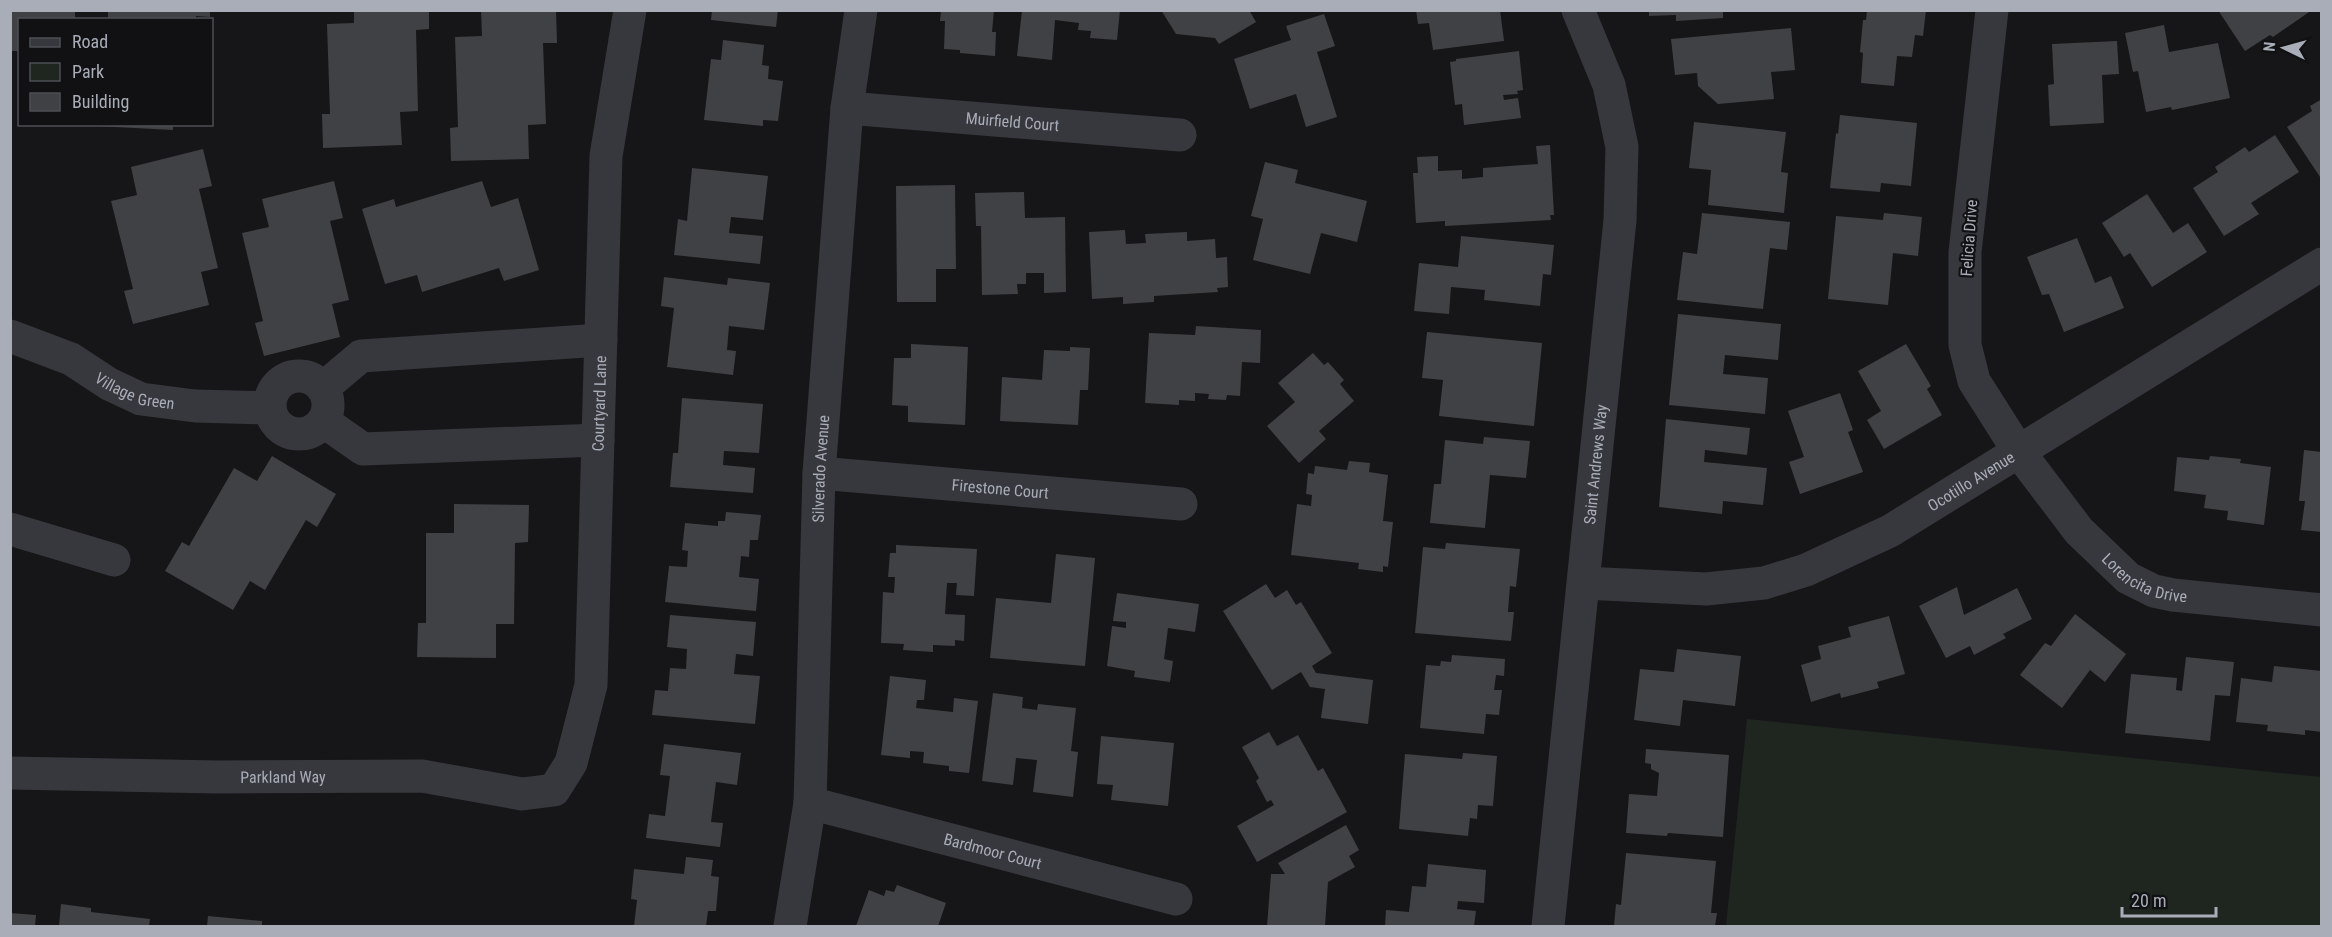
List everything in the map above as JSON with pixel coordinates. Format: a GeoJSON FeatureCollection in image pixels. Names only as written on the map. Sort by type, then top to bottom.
{"type":"FeatureCollection","features":[{"type":"Feature","properties":{"kind":"street","name":"Courtyard Lane"},"geometry":{"type":"LineString","coordinates":[[555,790],[571,763],[591,685],[606,156],[630,10]]}},
{"type":"Feature","properties":{"kind":"street","name":"Silverado Avenue"},"geometry":{"type":"LineString","coordinates":[[790,927],[810,803],[819,473],[847,108],[861,10]]}},
{"type":"Feature","properties":{"kind":"street","name":"Saint Andrews Way"},"geometry":{"type":"LineString","coordinates":[[1548,927],[1620,220],[1622,147],[1609,85],[1578,10]]}},
{"type":"Feature","properties":{"kind":"street","name":"Felicia Drive"},"geometry":{"type":"LineString","coordinates":[[1992,10],[1965,252],[1965,345],[1974,381],[2019,452]]}},
{"type":"Feature","properties":{"kind":"street","name":"Muirfield Court"},"geometry":{"type":"LineString","coordinates":[[847,108],[1180,135]]}},
{"type":"Feature","properties":{"kind":"street","name":"Ocotillo Avenue"},"geometry":{"type":"LineString","coordinates":[[1584,583],[1706,589],[1764,583],[1795,573],[1890,531],[2322,264]]}},
{"type":"Feature","properties":{"kind":"street","name":"Village Green"},"geometry":{"type":"LineString","coordinates":[[10,336],[71,358],[110,384],[141,399],[195,406],[270,408]]}},
{"type":"Feature","properties":{"kind":"street"},"geometry":{"type":"LineString","coordinates":[[323,388],[361,356],[601,340]]}},
{"type":"Feature","properties":{"kind":"street"},"geometry":{"type":"LineString","coordinates":[[305,376],[315,380],[323,388],[328,398],[327,412],[323,421],[314,430],[304,434],[294,434],[284,431],[274,421],[270,408],[271,396],[275,387],[284,379],[305,376]]}},
{"type":"Feature","properties":{"kind":"street"},"geometry":{"type":"LineString","coordinates":[[323,421],[363,449],[598,440]]}},
{"type":"Feature","properties":{"kind":"street","name":"Lorencita Drive"},"geometry":{"type":"LineString","coordinates":[[2019,452],[2079,531],[2128,578],[2154,591],[2173,595],[2322,610]]}},
{"type":"Feature","properties":{"kind":"street","name":"Firestone Court"},"geometry":{"type":"LineString","coordinates":[[819,473],[1181,504]]}},
{"type":"Feature","properties":{"kind":"street"},"geometry":{"type":"LineString","coordinates":[[10,529],[114,560]]}},
{"type":"Feature","properties":{"kind":"street","name":"Parkland Way"},"geometry":{"type":"LineString","coordinates":[[10,773],[218,777],[422,776],[522,794],[555,790]]}},
{"type":"Feature","properties":{"kind":"street","name":"Bardmoor Court"},"geometry":{"type":"LineString","coordinates":[[810,803],[1176,899]]}},
{"type":"Feature","properties":{"kind":"green space"},"geometry":{"type":"Polygon","coordinates":[[[1747,719],[2321,777],[2321,926],[1726,926],[1747,719]]]}},
{"type":"Feature","properties":{"kind":"building"},"geometry":{"type":"Polygon","coordinates":[[[10,10],[75,10],[75,18],[18,18],[18,51],[10,51],[10,10]]]}},
{"type":"Feature","properties":{"kind":"building"},"geometry":{"type":"Polygon","coordinates":[[[108,10],[210,10],[210,17],[108,18],[108,10]]]}},
{"type":"Feature","properties":{"kind":"building"},"geometry":{"type":"Polygon","coordinates":[[[354,10],[429,10],[429,29],[416,30],[418,111],[400,112],[402,145],[323,148],[322,114],[330,114],[327,24],[354,23],[354,10]]]}},
{"type":"Feature","properties":{"kind":"building"},"geometry":{"type":"Polygon","coordinates":[[[481,10],[556,10],[557,43],[543,43],[546,124],[528,125],[529,159],[451,161],[450,128],[458,127],[455,37],[482,36],[481,10]]]}},
{"type":"Feature","properties":{"kind":"building"},"geometry":{"type":"Polygon","coordinates":[[[712,10],[778,10],[776,27],[711,20],[712,10]]]}},
{"type":"Feature","properties":{"kind":"building"},"geometry":{"type":"Polygon","coordinates":[[[941,10],[994,10],[992,32],[996,32],[995,56],[944,49],[945,21],[940,21],[941,10]]]}},
{"type":"Feature","properties":{"kind":"building"},"geometry":{"type":"Polygon","coordinates":[[[1022,10],[1120,10],[1117,40],[1090,38],[1091,31],[1078,30],[1079,23],[1055,20],[1052,60],[1017,56],[1022,10]]]}},
{"type":"Feature","properties":{"kind":"building"},"geometry":{"type":"Polygon","coordinates":[[[1161,10],[1249,10],[1256,22],[1219,44],[1215,38],[1176,34],[1161,10]]]}},
{"type":"Feature","properties":{"kind":"building"},"geometry":{"type":"Polygon","coordinates":[[[1416,10],[1500,10],[1504,41],[1433,50],[1429,23],[1418,24],[1416,10]]]}},
{"type":"Feature","properties":{"kind":"building"},"geometry":{"type":"Polygon","coordinates":[[[1649,10],[1723,10],[1723,18],[1676,21],[1676,15],[1649,16],[1649,10]]]}},
{"type":"Feature","properties":{"kind":"building"},"geometry":{"type":"Polygon","coordinates":[[[1867,10],[1926,10],[1923,36],[1915,35],[1912,57],[1897,56],[1894,86],[1861,83],[1863,53],[1860,52],[1863,20],[1866,20],[1867,10]]]}},
{"type":"Feature","properties":{"kind":"building"},"geometry":{"type":"Polygon","coordinates":[[[2218,10],[2312,10],[2273,37],[2270,35],[2245,51],[2218,10]]]}},
{"type":"Feature","properties":{"kind":"building"},"geometry":{"type":"Polygon","coordinates":[[[1324,14],[1335,46],[1317,52],[1337,117],[1306,127],[1296,94],[1250,109],[1234,59],[1291,40],[1286,26],[1324,14]]]}},
{"type":"Feature","properties":{"kind":"building"},"geometry":{"type":"Polygon","coordinates":[[[2164,25],[2169,52],[2218,43],[2230,98],[2172,110],[2171,107],[2146,112],[2138,71],[2133,72],[2125,33],[2164,25]]]}},
{"type":"Feature","properties":{"kind":"building"},"geometry":{"type":"Polygon","coordinates":[[[1791,28],[1795,70],[1771,72],[1774,99],[1718,104],[1698,86],[1697,73],[1675,75],[1671,39],[1791,28]]]}},
{"type":"Feature","properties":{"kind":"building"},"geometry":{"type":"Polygon","coordinates":[[[723,40],[764,45],[762,65],[769,66],[768,79],[783,81],[778,121],[763,120],[763,126],[704,120],[711,59],[721,60],[723,40]]]}},
{"type":"Feature","properties":{"kind":"building"},"geometry":{"type":"Polygon","coordinates":[[[2117,41],[2119,74],[2102,75],[2104,123],[2050,126],[2048,85],[2054,84],[2052,44],[2117,41]]]}},
{"type":"Feature","properties":{"kind":"building"},"geometry":{"type":"Polygon","coordinates":[[[1519,51],[1523,90],[1517,91],[1518,94],[1503,95],[1504,100],[1518,98],[1521,118],[1464,125],[1462,104],[1455,105],[1450,62],[1456,59],[1519,51]]]}},
{"type":"Feature","properties":{"kind":"building"},"geometry":{"type":"Polygon","coordinates":[[[2322,99],[2322,180],[2287,127],[2312,111],[2310,106],[2322,99]]]}},
{"type":"Feature","properties":{"kind":"building"},"geometry":{"type":"Polygon","coordinates":[[[1840,115],[1917,123],[1911,186],[1881,183],[1880,192],[1830,188],[1840,115]]]}},
{"type":"Feature","properties":{"kind":"building"},"geometry":{"type":"Polygon","coordinates":[[[1694,122],[1786,132],[1781,172],[1788,173],[1784,213],[1708,205],[1711,170],[1689,168],[1694,122]]]}},
{"type":"Feature","properties":{"kind":"building"},"geometry":{"type":"Polygon","coordinates":[[[96,126],[173,126],[173,130],[96,126]]]}},
{"type":"Feature","properties":{"kind":"building"},"geometry":{"type":"Polygon","coordinates":[[[2275,135],[2299,172],[2251,203],[2259,214],[2224,236],[2193,188],[2218,172],[2215,167],[2245,147],[2249,152],[2275,135]]]}},
{"type":"Feature","properties":{"kind":"building"},"geometry":{"type":"Polygon","coordinates":[[[1550,145],[1554,215],[1550,215],[1551,220],[1445,226],[1445,221],[1416,223],[1413,173],[1418,173],[1417,157],[1438,156],[1438,171],[1462,170],[1462,179],[1483,177],[1483,168],[1538,164],[1536,146],[1550,145]]]}},
{"type":"Feature","properties":{"kind":"building"},"geometry":{"type":"Polygon","coordinates":[[[203,149],[212,186],[199,189],[218,268],[201,272],[209,305],[133,324],[124,291],[133,289],[111,201],[137,195],[131,167],[203,149]]]}},
{"type":"Feature","properties":{"kind":"building"},"geometry":{"type":"Polygon","coordinates":[[[1265,162],[1298,170],[1295,183],[1367,201],[1357,242],[1321,233],[1310,274],[1253,260],[1263,219],[1251,216],[1265,162]]]}},
{"type":"Feature","properties":{"kind":"building"},"geometry":{"type":"Polygon","coordinates":[[[692,168],[768,176],[763,220],[731,217],[729,233],[763,236],[760,264],[674,255],[678,219],[687,221],[692,168]]]}},
{"type":"Feature","properties":{"kind":"building"},"geometry":{"type":"Polygon","coordinates":[[[334,181],[343,218],[330,221],[349,300],[332,304],[340,337],[264,356],[255,323],[263,321],[242,233],[269,227],[262,199],[334,181]]]}},
{"type":"Feature","properties":{"kind":"building"},"geometry":{"type":"Polygon","coordinates":[[[482,181],[491,207],[518,198],[539,270],[504,281],[499,268],[422,292],[417,275],[385,284],[362,209],[394,199],[396,207],[482,181]]]}},
{"type":"Feature","properties":{"kind":"building"},"geometry":{"type":"Polygon","coordinates":[[[955,185],[956,269],[936,269],[936,302],[897,302],[896,186],[955,185]]]}},
{"type":"Feature","properties":{"kind":"building"},"geometry":{"type":"Polygon","coordinates":[[[1024,192],[1025,218],[1065,217],[1066,292],[1044,293],[1044,273],[1026,273],[1026,284],[1017,284],[1018,294],[982,295],[981,226],[976,226],[975,193],[1024,192]]]}},
{"type":"Feature","properties":{"kind":"building"},"geometry":{"type":"Polygon","coordinates":[[[2147,194],[2173,233],[2188,223],[2207,252],[2152,287],[2130,253],[2124,257],[2102,223],[2147,194]]]}},
{"type":"Feature","properties":{"kind":"building"},"geometry":{"type":"Polygon","coordinates":[[[1702,213],[1790,222],[1787,250],[1770,248],[1763,309],[1677,300],[1683,252],[1697,254],[1702,213]]]}},
{"type":"Feature","properties":{"kind":"building"},"geometry":{"type":"Polygon","coordinates":[[[1884,213],[1922,217],[1918,256],[1893,253],[1888,305],[1828,299],[1836,216],[1883,220],[1884,213]]]}},
{"type":"Feature","properties":{"kind":"building"},"geometry":{"type":"Polygon","coordinates":[[[1125,230],[1126,244],[1146,243],[1145,234],[1187,232],[1187,241],[1215,239],[1216,258],[1227,257],[1228,287],[1217,288],[1218,292],[1154,296],[1154,302],[1123,304],[1123,297],[1092,299],[1089,232],[1125,230]]]}},
{"type":"Feature","properties":{"kind":"building"},"geometry":{"type":"Polygon","coordinates":[[[1461,236],[1554,245],[1551,275],[1543,274],[1540,306],[1484,300],[1485,290],[1451,287],[1449,314],[1414,311],[1419,263],[1458,267],[1461,236]]]}},
{"type":"Feature","properties":{"kind":"building"},"geometry":{"type":"Polygon","coordinates":[[[2077,238],[2095,283],[2111,276],[2124,308],[2064,332],[2049,294],[2042,295],[2027,257],[2077,238]]]}},
{"type":"Feature","properties":{"kind":"building"},"geometry":{"type":"Polygon","coordinates":[[[664,277],[727,285],[728,278],[770,283],[764,330],[729,326],[727,350],[736,351],[733,375],[667,367],[674,308],[661,306],[664,277]]]}},
{"type":"Feature","properties":{"kind":"building"},"geometry":{"type":"Polygon","coordinates":[[[1678,314],[1781,324],[1778,360],[1725,355],[1723,374],[1768,378],[1765,414],[1669,405],[1678,314]]]}},
{"type":"Feature","properties":{"kind":"building"},"geometry":{"type":"Polygon","coordinates":[[[1196,326],[1261,330],[1260,363],[1242,362],[1240,396],[1227,395],[1226,400],[1208,399],[1209,394],[1195,393],[1195,401],[1179,400],[1179,405],[1145,403],[1149,333],[1195,335],[1196,326]]]}},
{"type":"Feature","properties":{"kind":"building"},"geometry":{"type":"Polygon","coordinates":[[[1427,332],[1542,343],[1534,426],[1439,416],[1443,380],[1422,378],[1427,332]]]}},
{"type":"Feature","properties":{"kind":"building"},"geometry":{"type":"Polygon","coordinates":[[[911,344],[968,347],[965,425],[908,422],[908,406],[892,405],[894,358],[911,358],[911,344]]]}},
{"type":"Feature","properties":{"kind":"building"},"geometry":{"type":"Polygon","coordinates":[[[1906,344],[1931,386],[1927,389],[1942,415],[1884,449],[1867,420],[1881,411],[1858,371],[1906,344]]]}},
{"type":"Feature","properties":{"kind":"building"},"geometry":{"type":"Polygon","coordinates":[[[1070,347],[1090,348],[1088,390],[1080,390],[1078,425],[1000,421],[1002,377],[1042,380],[1044,350],[1070,351],[1070,347]]]}},
{"type":"Feature","properties":{"kind":"building"},"geometry":{"type":"Polygon","coordinates":[[[1313,353],[1324,365],[1328,362],[1344,380],[1340,384],[1354,401],[1319,431],[1326,439],[1299,463],[1267,426],[1295,402],[1278,383],[1313,353]]]}},
{"type":"Feature","properties":{"kind":"building"},"geometry":{"type":"Polygon","coordinates":[[[1840,393],[1853,430],[1848,432],[1863,472],[1800,494],[1789,462],[1804,457],[1788,411],[1840,393]]]}},
{"type":"Feature","properties":{"kind":"building"},"geometry":{"type":"Polygon","coordinates":[[[682,398],[763,404],[759,453],[724,451],[723,465],[755,468],[753,493],[670,487],[673,453],[678,453],[682,398]]]}},
{"type":"Feature","properties":{"kind":"building"},"geometry":{"type":"Polygon","coordinates":[[[1666,419],[1750,428],[1747,455],[1705,450],[1704,462],[1767,468],[1763,505],[1723,501],[1722,514],[1659,507],[1666,419]]]}},
{"type":"Feature","properties":{"kind":"building"},"geometry":{"type":"Polygon","coordinates":[[[1484,437],[1530,441],[1526,478],[1490,475],[1485,528],[1430,523],[1434,484],[1441,484],[1445,440],[1483,444],[1484,437]]]}},
{"type":"Feature","properties":{"kind":"building"},"geometry":{"type":"Polygon","coordinates":[[[2304,450],[2322,452],[2322,532],[2301,530],[2305,501],[2299,501],[2304,450]]]}},
{"type":"Feature","properties":{"kind":"building"},"geometry":{"type":"Polygon","coordinates":[[[272,456],[336,494],[317,527],[306,520],[265,590],[250,581],[233,610],[165,571],[182,542],[189,546],[234,468],[257,481],[272,456]]]}},
{"type":"Feature","properties":{"kind":"building"},"geometry":{"type":"Polygon","coordinates":[[[2210,456],[2241,459],[2240,463],[2271,467],[2264,525],[2227,520],[2228,511],[2204,508],[2206,495],[2174,491],[2177,457],[2209,460],[2210,456]]]}},
{"type":"Feature","properties":{"kind":"building"},"geometry":{"type":"Polygon","coordinates":[[[1349,461],[1370,463],[1369,472],[1388,475],[1383,521],[1393,522],[1388,567],[1383,566],[1383,572],[1358,569],[1359,563],[1291,555],[1297,504],[1311,506],[1312,495],[1306,494],[1308,473],[1314,474],[1315,466],[1347,470],[1349,461]]]}},
{"type":"Feature","properties":{"kind":"building"},"geometry":{"type":"Polygon","coordinates":[[[454,504],[529,505],[528,542],[515,543],[514,624],[496,624],[496,658],[417,657],[418,623],[426,623],[426,533],[454,533],[454,504]]]}},
{"type":"Feature","properties":{"kind":"building"},"geometry":{"type":"Polygon","coordinates":[[[726,512],[761,515],[758,540],[750,540],[749,557],[741,556],[739,577],[759,579],[756,611],[665,602],[669,566],[687,567],[688,551],[682,550],[685,523],[718,526],[718,521],[725,521],[726,512]]]}},
{"type":"Feature","properties":{"kind":"building"},"geometry":{"type":"Polygon","coordinates":[[[1446,543],[1520,549],[1516,587],[1510,586],[1508,612],[1514,612],[1511,641],[1415,633],[1423,547],[1445,549],[1446,543]]]}},
{"type":"Feature","properties":{"kind":"building"},"geometry":{"type":"Polygon","coordinates":[[[896,545],[977,549],[974,596],[956,595],[957,583],[947,583],[945,614],[965,615],[964,641],[955,640],[955,646],[933,645],[933,652],[903,650],[904,644],[881,643],[883,592],[894,593],[895,577],[888,577],[890,553],[896,553],[896,545]]]}},
{"type":"Feature","properties":{"kind":"building"},"geometry":{"type":"Polygon","coordinates":[[[1056,554],[1095,558],[1085,666],[990,658],[996,598],[1051,603],[1056,554]]]}},
{"type":"Feature","properties":{"kind":"building"},"geometry":{"type":"Polygon","coordinates":[[[1266,584],[1275,598],[1287,590],[1296,605],[1301,602],[1332,653],[1312,666],[1316,673],[1373,680],[1368,724],[1321,718],[1325,689],[1310,687],[1301,672],[1272,690],[1223,611],[1266,584]]]}},
{"type":"Feature","properties":{"kind":"building"},"geometry":{"type":"Polygon","coordinates":[[[1957,587],[1964,615],[2017,588],[2032,619],[2003,634],[2006,638],[1974,655],[1970,646],[1946,658],[1919,606],[1957,587]]]}},
{"type":"Feature","properties":{"kind":"building"},"geometry":{"type":"Polygon","coordinates":[[[1117,593],[1199,604],[1195,632],[1168,628],[1164,659],[1173,661],[1170,682],[1134,677],[1135,671],[1107,666],[1112,626],[1126,628],[1126,622],[1113,621],[1117,593]]]}},
{"type":"Feature","properties":{"kind":"building"},"geometry":{"type":"Polygon","coordinates":[[[2075,614],[2126,654],[2105,682],[2090,670],[2062,708],[2020,675],[2045,643],[2051,646],[2075,614]]]}},
{"type":"Feature","properties":{"kind":"building"},"geometry":{"type":"Polygon","coordinates":[[[670,615],[756,622],[753,656],[736,654],[734,674],[760,676],[755,724],[652,715],[655,690],[668,691],[670,668],[686,669],[687,649],[667,647],[670,615]]]}},
{"type":"Feature","properties":{"kind":"building"},"geometry":{"type":"Polygon","coordinates":[[[1889,616],[1905,674],[1877,682],[1879,688],[1841,698],[1840,693],[1811,702],[1801,665],[1821,659],[1818,646],[1851,637],[1848,627],[1889,616]]]}},
{"type":"Feature","properties":{"kind":"building"},"geometry":{"type":"Polygon","coordinates":[[[1677,649],[1741,656],[1735,706],[1683,700],[1680,726],[1634,720],[1640,669],[1674,672],[1677,649]]]}},
{"type":"Feature","properties":{"kind":"building"},"geometry":{"type":"Polygon","coordinates":[[[1452,655],[1505,659],[1504,676],[1496,675],[1494,690],[1502,690],[1499,715],[1486,714],[1484,734],[1420,728],[1426,665],[1440,666],[1441,661],[1451,662],[1452,655]]]}},
{"type":"Feature","properties":{"kind":"building"},"geometry":{"type":"Polygon","coordinates":[[[2186,657],[2234,662],[2230,696],[2215,695],[2210,741],[2125,733],[2131,674],[2177,678],[2176,690],[2182,691],[2186,657]]]}},
{"type":"Feature","properties":{"kind":"building"},"geometry":{"type":"Polygon","coordinates":[[[2274,666],[2322,671],[2322,732],[2305,730],[2305,735],[2267,731],[2268,725],[2236,722],[2241,678],[2272,682],[2274,666]]]}},
{"type":"Feature","properties":{"kind":"building"},"geometry":{"type":"Polygon","coordinates":[[[890,676],[926,680],[924,700],[917,700],[916,708],[953,712],[954,698],[978,701],[969,773],[949,771],[949,766],[923,763],[924,752],[910,751],[910,758],[881,755],[890,676]]]}},
{"type":"Feature","properties":{"kind":"building"},"geometry":{"type":"Polygon","coordinates":[[[993,693],[1023,697],[1022,708],[1037,710],[1038,704],[1076,708],[1071,751],[1078,752],[1073,797],[1033,792],[1037,760],[1016,758],[1013,785],[982,781],[993,693]]]}},
{"type":"Feature","properties":{"kind":"building"},"geometry":{"type":"Polygon","coordinates":[[[1269,732],[1277,746],[1298,735],[1318,771],[1323,768],[1347,812],[1257,862],[1237,826],[1274,805],[1271,800],[1267,802],[1256,781],[1259,778],[1242,747],[1269,732]]]}},
{"type":"Feature","properties":{"kind":"building"},"geometry":{"type":"Polygon","coordinates":[[[1101,736],[1174,743],[1168,806],[1111,800],[1113,785],[1097,784],[1101,736]]]}},
{"type":"Feature","properties":{"kind":"building"},"geometry":{"type":"Polygon","coordinates":[[[664,744],[741,753],[737,785],[716,782],[711,822],[723,823],[720,847],[646,838],[649,814],[665,816],[670,776],[660,775],[664,744]]]}},
{"type":"Feature","properties":{"kind":"building"},"geometry":{"type":"Polygon","coordinates":[[[1646,749],[1729,755],[1723,837],[1626,833],[1629,794],[1657,796],[1659,773],[1651,769],[1651,764],[1645,763],[1646,749]]]}},
{"type":"Feature","properties":{"kind":"building"},"geometry":{"type":"Polygon","coordinates":[[[1463,753],[1497,756],[1493,806],[1478,805],[1477,819],[1470,818],[1468,836],[1399,829],[1405,754],[1462,759],[1463,753]]]}},
{"type":"Feature","properties":{"kind":"building"},"geometry":{"type":"Polygon","coordinates":[[[1346,825],[1359,850],[1349,856],[1355,867],[1328,882],[1325,926],[1267,926],[1271,874],[1285,874],[1278,863],[1346,825]]]}},
{"type":"Feature","properties":{"kind":"building"},"geometry":{"type":"Polygon","coordinates":[[[1626,853],[1716,861],[1711,913],[1717,913],[1715,926],[1614,926],[1616,904],[1621,905],[1626,853]]]}},
{"type":"Feature","properties":{"kind":"building"},"geometry":{"type":"Polygon","coordinates":[[[686,857],[713,860],[711,876],[719,877],[716,911],[708,911],[706,926],[634,926],[637,900],[631,899],[634,869],[684,874],[686,857]]]}},
{"type":"Feature","properties":{"kind":"building"},"geometry":{"type":"Polygon","coordinates":[[[1428,864],[1486,870],[1484,903],[1458,901],[1457,909],[1476,911],[1474,926],[1385,926],[1386,910],[1409,912],[1412,886],[1426,887],[1428,864]]]}},
{"type":"Feature","properties":{"kind":"building"},"geometry":{"type":"Polygon","coordinates":[[[897,885],[946,903],[938,926],[856,926],[869,890],[884,896],[886,890],[894,892],[897,885]]]}},
{"type":"Feature","properties":{"kind":"building"},"geometry":{"type":"Polygon","coordinates":[[[61,904],[91,908],[91,912],[150,919],[149,926],[59,926],[61,904]]]}},
{"type":"Feature","properties":{"kind":"building"},"geometry":{"type":"Polygon","coordinates":[[[10,913],[36,915],[35,926],[10,926],[10,913]]]}},
{"type":"Feature","properties":{"kind":"building"},"geometry":{"type":"Polygon","coordinates":[[[208,916],[262,921],[262,926],[207,926],[208,916]]]}}]}
